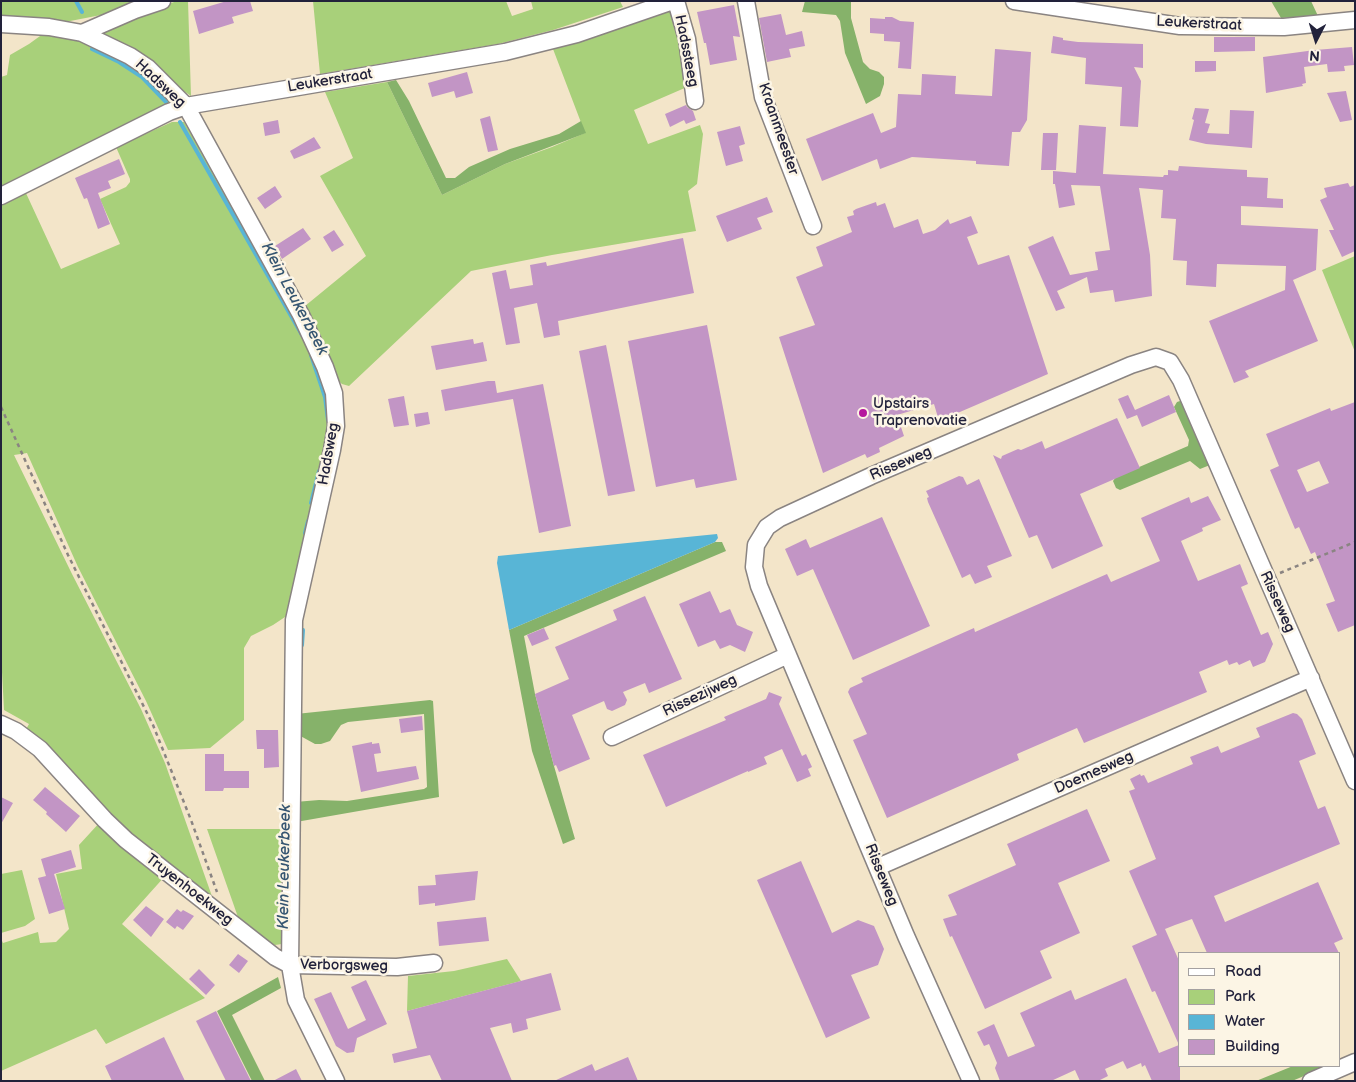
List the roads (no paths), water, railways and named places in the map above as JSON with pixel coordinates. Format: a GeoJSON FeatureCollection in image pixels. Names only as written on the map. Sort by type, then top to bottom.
{"type":"FeatureCollection","features":[{"type":"Feature","properties":{"kind":"street"},"geometry":{"type":"LineString","coordinates":[[82,33],[135,10],[162,1]]}},
{"type":"Feature","properties":{"kind":"street","name":"Hadssteeg"},"geometry":{"type":"LineString","coordinates":[[675,1],[687,39],[695,101]]}},
{"type":"Feature","properties":{"kind":"street","name":"Leukerstraat"},"geometry":{"type":"LineString","coordinates":[[1,196],[169,112],[186,106],[505,52],[577,34],[675,1]]}},
{"type":"Feature","properties":{"kind":"street","name":"Kraanmeester"},"geometry":{"type":"LineString","coordinates":[[746,1],[763,97],[813,226]]}},
{"type":"Feature","properties":{"kind":"street","name":"Leukerstraat"},"geometry":{"type":"LineString","coordinates":[[1014,1],[1180,26],[1284,27],[1355,20]]}},
{"type":"Feature","properties":{"kind":"street","name":"Hadsweg"},"geometry":{"type":"LineString","coordinates":[[1,24],[49,27],[82,33],[130,56],[148,68],[186,106],[301,315],[325,367],[334,393],[336,426],[332,450],[294,620],[290,965]]}},
{"type":"Feature","properties":{"kind":"street","name":"Risseweg"},"geometry":{"type":"LineString","coordinates":[[971,1081],[906,936],[759,586],[754,567],[756,545],[767,527],[780,518],[871,476],[1131,365],[1156,357],[1170,362],[1182,380],[1266,579],[1355,781]]}},
{"type":"Feature","properties":{"kind":"street","name":"Rissezijweg"},"geometry":{"type":"LineString","coordinates":[[612,737],[788,655]]}},
{"type":"Feature","properties":{"kind":"street","name":"Doemesweg"},"geometry":{"type":"LineString","coordinates":[[878,868],[1310,678]]}},
{"type":"Feature","properties":{"kind":"street","name":"Truyenhoekweg"},"geometry":{"type":"LineString","coordinates":[[1,724],[16,731],[40,749],[105,820],[126,840],[275,957],[290,965]]}},
{"type":"Feature","properties":{"kind":"street","name":"Verborgsweg"},"geometry":{"type":"LineString","coordinates":[[290,965],[397,967],[434,963]]}},
{"type":"Feature","properties":{"kind":"street"},"geometry":{"type":"LineString","coordinates":[[290,965],[296,1000],[336,1081]]}},
{"type":"Feature","properties":{"kind":"street"},"geometry":{"type":"LineString","coordinates":[[1311,1081],[1355,1062]]}},
{"type":"Feature","properties":{"kind":"water"},"geometry":{"type":"Polygon","coordinates":[[[717,534],[718,538],[715,542],[509,630],[497,563],[498,556],[717,534]]]}},
{"type":"Feature","properties":{"kind":"waterway","name":"Klein Leukerbeek"},"geometry":{"type":"LineString","coordinates":[[76,1],[82,12]]}},
{"type":"Feature","properties":{"kind":"waterway","name":"Klein Leukerbeek"},"geometry":{"type":"LineString","coordinates":[[92,49],[119,62],[142,77],[166,102]]}},
{"type":"Feature","properties":{"kind":"waterway","name":"Klein Leukerbeek"},"geometry":{"type":"LineString","coordinates":[[180,122],[302,335]]}},
{"type":"Feature","properties":{"kind":"waterway","name":"Klein Leukerbeek"},"geometry":{"type":"LineString","coordinates":[[311,355],[325,397],[328,420]]}},
{"type":"Feature","properties":{"kind":"waterway","name":"Klein Leukerbeek"},"geometry":{"type":"LineString","coordinates":[[311,503],[319,471]]}},
{"type":"Feature","properties":{"kind":"waterway","name":"Klein Leukerbeek"},"geometry":{"type":"LineString","coordinates":[[305,533],[308,521]]}},
{"type":"Feature","properties":{"kind":"waterway","name":"Klein Leukerbeek"},"geometry":{"type":"LineString","coordinates":[[302,645],[303,630]]}},
{"type":"Feature","properties":{"kind":"place","name":"Upstairs Traprenovatie"},"geometry":{"type":"Point","coordinates":[863,413]}}]}
